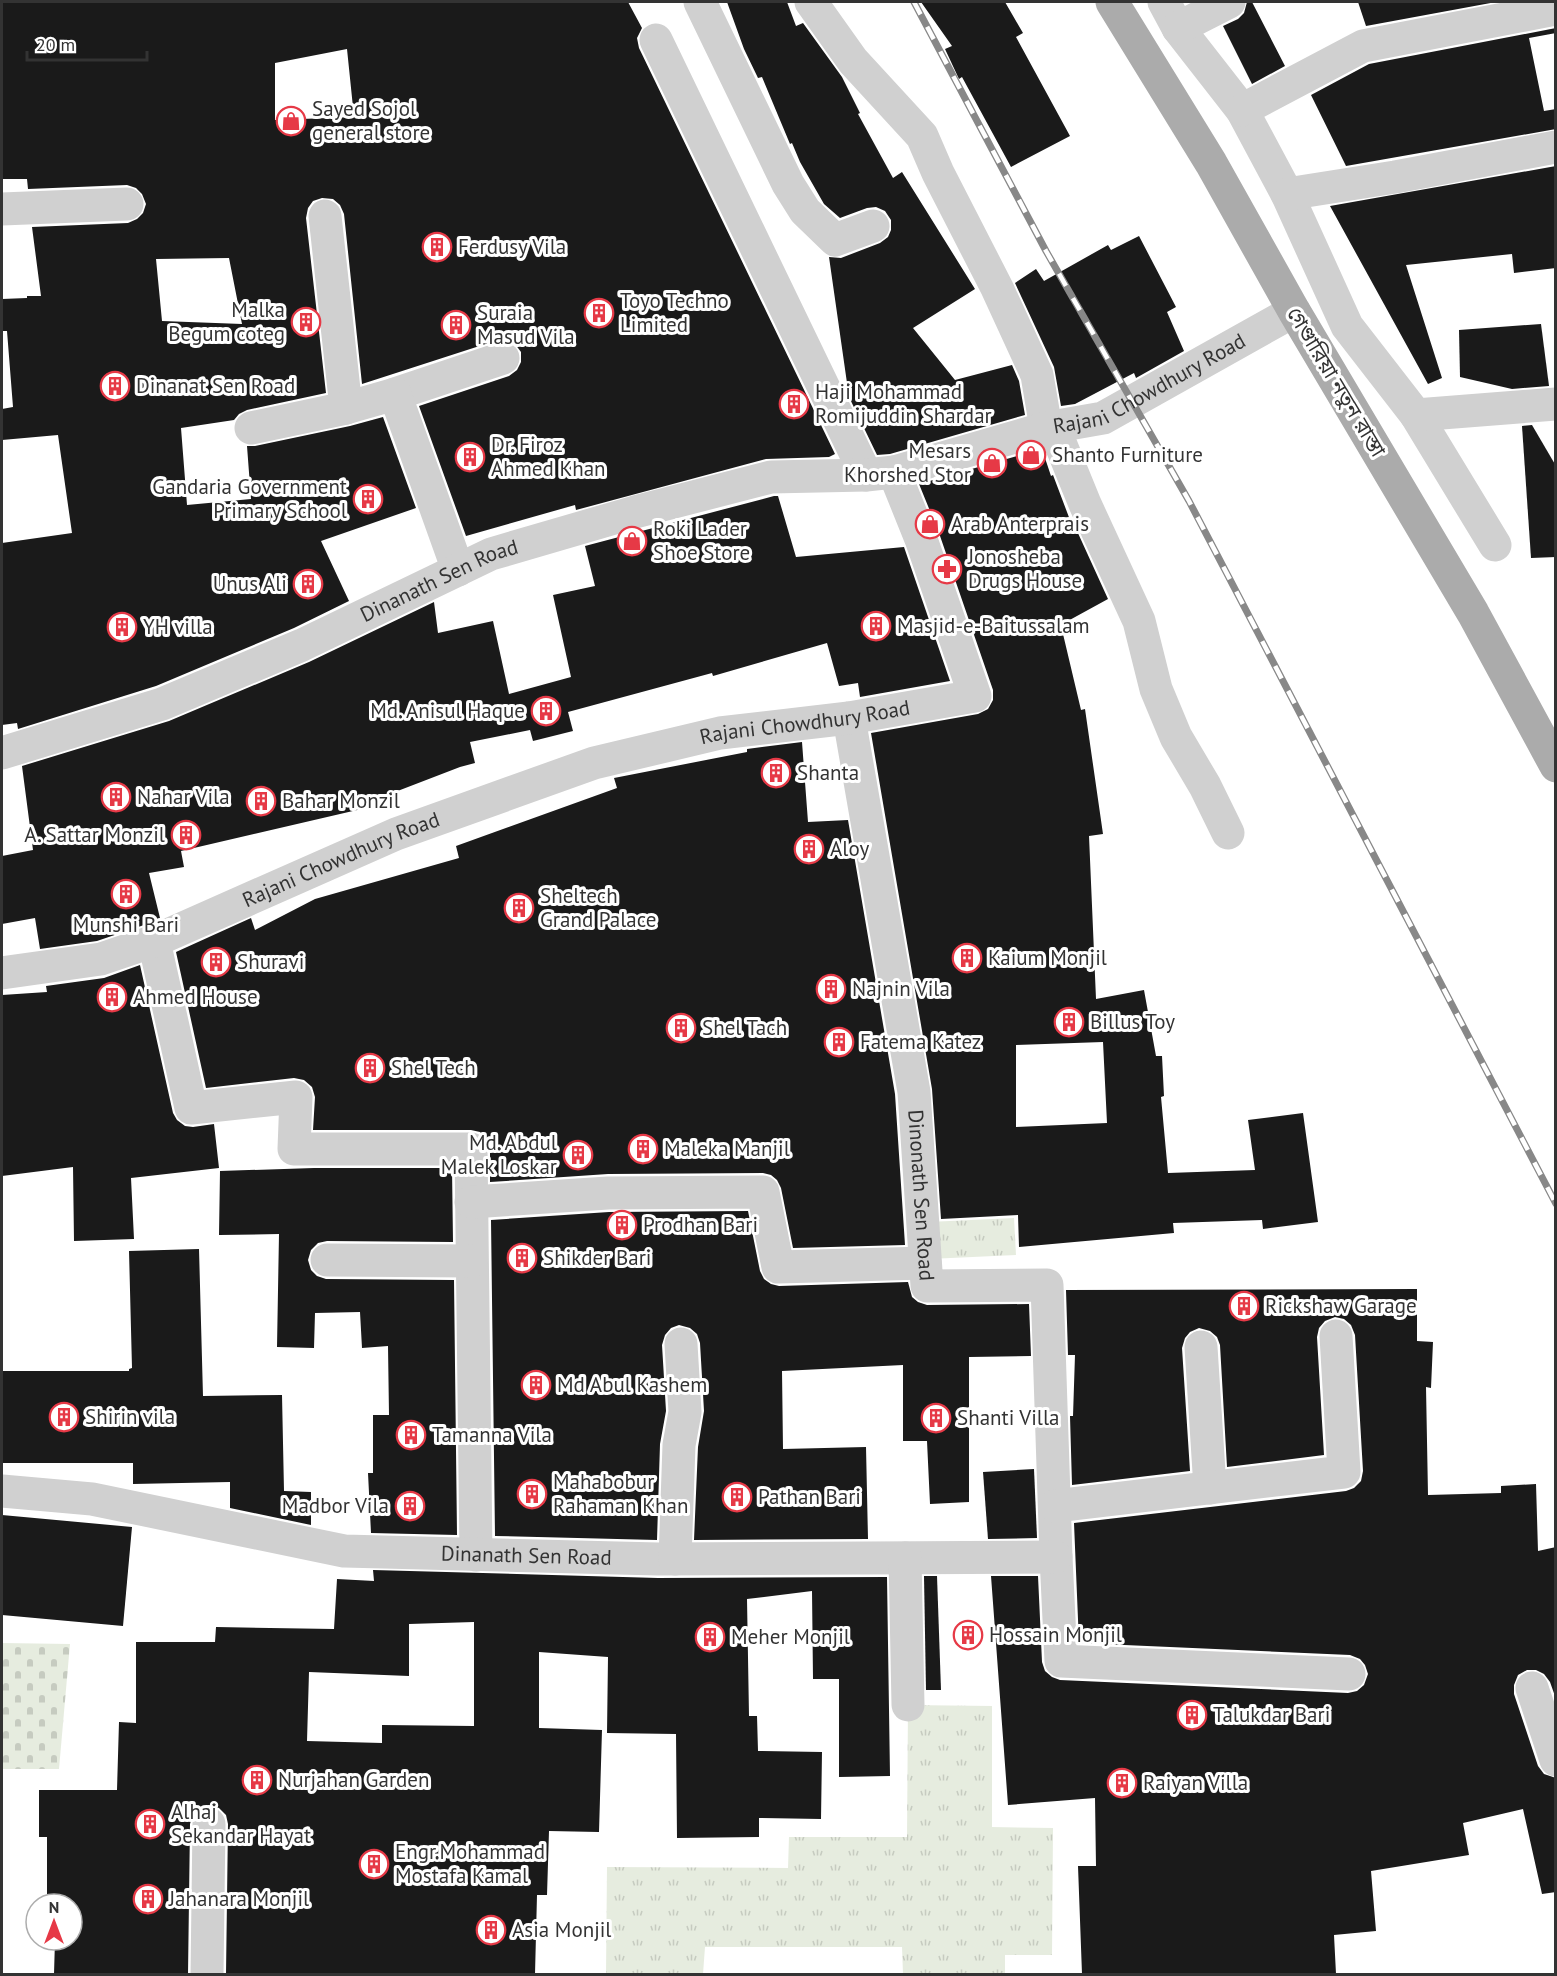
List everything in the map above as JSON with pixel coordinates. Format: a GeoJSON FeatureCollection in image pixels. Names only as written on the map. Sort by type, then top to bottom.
{"type":"FeatureCollection","features":[{"type":"Feature","properties":{"kind":"main road","name":"গেণ্ডারিয়া নতুন রাস্তা"},"geometry":{"type":"LineString","coordinates":[[1112,2],[1211,163],[1294,311],[1473,613],[1556,766]]}},
{"type":"Feature","properties":{"kind":"street"},"geometry":{"type":"LineString","coordinates":[[700,2],[788,184],[805,211],[835,240],[873,226]]}},
{"type":"Feature","properties":{"kind":"street"},"geometry":{"type":"LineString","coordinates":[[811,2],[853,61],[922,136],[1037,375],[1050,428],[1139,621],[1156,689],[1176,738],[1205,786],[1228,833]]}},
{"type":"Feature","properties":{"kind":"street"},"geometry":{"type":"LineString","coordinates":[[1229,2],[1171,15],[1242,110],[1287,194],[1347,326],[1416,415],[1495,545]]}},
{"type":"Feature","properties":{"kind":"street"},"geometry":{"type":"LineString","coordinates":[[1242,110],[1363,46],[1556,9]]}},
{"type":"Feature","properties":{"kind":"street"},"geometry":{"type":"LineString","coordinates":[[656,40],[880,474]]}},
{"type":"Feature","properties":{"kind":"street"},"geometry":{"type":"LineString","coordinates":[[1287,194],[1395,177],[1556,147]]}},
{"type":"Feature","properties":{"kind":"street"},"geometry":{"type":"LineString","coordinates":[[2,209],[127,204]]}},
{"type":"Feature","properties":{"kind":"street"},"geometry":{"type":"LineString","coordinates":[[326,216],[346,408]]}},
{"type":"Feature","properties":{"kind":"street","name":"Rajani Chowdhury Road"},"geometry":{"type":"LineString","coordinates":[[2,973],[101,959],[153,941],[396,834],[594,763],[720,733],[849,718],[975,696],[921,539],[880,474],[1050,428],[1103,418],[1294,311]]}},
{"type":"Feature","properties":{"kind":"street"},"geometry":{"type":"LineString","coordinates":[[251,428],[346,408],[504,358]]}},
{"type":"Feature","properties":{"kind":"street"},"geometry":{"type":"LineString","coordinates":[[395,394],[458,570]]}},
{"type":"Feature","properties":{"kind":"street"},"geometry":{"type":"LineString","coordinates":[[1416,415],[1556,404]]}},
{"type":"Feature","properties":{"kind":"street","name":"Dinanath Sen Road"},"geometry":{"type":"LineString","coordinates":[[2,753],[162,704],[302,645],[491,554],[635,512],[771,477],[880,474]]}},
{"type":"Feature","properties":{"kind":"street","name":"Dinonath Sen Road"},"geometry":{"type":"LineString","coordinates":[[849,718],[914,1092],[927,1286],[1047,1285],[1061,1660],[1349,1674]]}},
{"type":"Feature","properties":{"kind":"street"},"geometry":{"type":"LineString","coordinates":[[153,941],[191,1108],[296,1097],[294,1149],[471,1149],[476,1555]]}},
{"type":"Feature","properties":{"kind":"street"},"geometry":{"type":"LineString","coordinates":[[471,1202],[608,1193],[763,1192],[778,1267],[925,1263]]}},
{"type":"Feature","properties":{"kind":"street"},"geometry":{"type":"LineString","coordinates":[[327,1260],[471,1261]]}},
{"type":"Feature","properties":{"kind":"street"},"geometry":{"type":"LineString","coordinates":[[1055,1506],[1344,1472],[1336,1336]]}},
{"type":"Feature","properties":{"kind":"street"},"geometry":{"type":"LineString","coordinates":[[675,1559],[679,1445],[685,1412],[681,1344]]}},
{"type":"Feature","properties":{"kind":"street"},"geometry":{"type":"LineString","coordinates":[[1201,1347],[1210,1488]]}},
{"type":"Feature","properties":{"kind":"street","name":"Dinanath Sen Road"},"geometry":{"type":"LineString","coordinates":[[2,1491],[92,1499],[344,1551],[675,1559],[1056,1557]]}},
{"type":"Feature","properties":{"kind":"street"},"geometry":{"type":"LineString","coordinates":[[905,1558],[908,1705]]}},
{"type":"Feature","properties":{"kind":"street"},"geometry":{"type":"LineString","coordinates":[[1532,1688],[1556,1760]]}},
{"type":"Feature","properties":{"kind":"street"},"geometry":{"type":"LineString","coordinates":[[207,1974],[209,1824]]}},
{"type":"Feature","properties":{"kind":"green space"},"geometry":{"type":"Polygon","coordinates":[[[1014,1218],[1016,1255],[929,1259],[928,1222],[1014,1218]]]}},
{"type":"Feature","properties":{"kind":"green space"},"geometry":{"type":"Polygon","coordinates":[[[2,1643],[70,1644],[59,1769],[2,1769],[2,1643]]]}},
{"type":"Feature","properties":{"kind":"green space"},"geometry":{"type":"Polygon","coordinates":[[[908,1705],[992,1706],[992,1827],[1053,1828],[1052,1955],[1005,1955],[1005,1974],[903,1974],[902,1947],[705,1947],[703,1974],[606,1974],[607,1867],[788,1868],[789,1837],[907,1837],[908,1705]]]}},
{"type":"Feature","properties":{"kind":"building"},"geometry":{"type":"Polygon","coordinates":[[[2,2],[628,2],[642,28],[637,38],[639,48],[835,454],[829,457],[766,459],[576,510],[575,505],[466,536],[419,406],[509,376],[517,370],[521,362],[521,352],[515,344],[506,340],[498,340],[362,384],[344,214],[340,205],[333,199],[322,198],[313,201],[308,208],[306,218],[326,393],[247,410],[234,420],[181,428],[187,505],[251,499],[247,446],[350,426],[383,417],[416,508],[321,541],[349,601],[294,628],[156,686],[18,729],[17,723],[2,725],[2,543],[72,533],[58,435],[2,440],[2,409],[13,407],[7,331],[2,331],[2,299],[41,296],[32,227],[128,223],[143,213],[146,204],[142,194],[136,188],[127,185],[28,189],[27,179],[2,179],[2,2]],[[347,49],[275,63],[275,120],[354,117],[347,49]],[[229,258],[156,259],[162,321],[242,324],[229,258]]]}},
{"type":"Feature","properties":{"kind":"building"},"geometry":{"type":"Polygon","coordinates":[[[727,2],[787,2],[796,26],[803,23],[842,77],[860,113],[858,114],[893,178],[902,172],[975,289],[913,328],[955,380],[1012,365],[1019,381],[1025,415],[890,454],[877,455],[849,397],[829,257],[841,258],[880,243],[888,237],[891,220],[885,211],[876,207],[840,218],[824,204],[792,143],[790,144],[762,77],[758,78],[744,49],[727,2]]]}},
{"type":"Feature","properties":{"kind":"building"},"geometry":{"type":"Polygon","coordinates":[[[921,2],[1005,2],[1023,33],[1016,37],[1070,136],[1011,167],[962,77],[959,79],[945,49],[952,46],[921,2]]]}},
{"type":"Feature","properties":{"kind":"building"},"geometry":{"type":"Polygon","coordinates":[[[1247,2],[1252,2],[1285,66],[1252,84],[1223,26],[1238,19],[1244,13],[1247,2]]]}},
{"type":"Feature","properties":{"kind":"building"},"geometry":{"type":"Polygon","coordinates":[[[1358,2],[1496,2],[1366,26],[1358,2]]]}},
{"type":"Feature","properties":{"kind":"building"},"geometry":{"type":"Polygon","coordinates":[[[1556,28],[1556,33],[1529,38],[1544,111],[1556,109],[1556,129],[1346,166],[1311,95],[1369,64],[1556,28]]]}},
{"type":"Feature","properties":{"kind":"building"},"geometry":{"type":"Polygon","coordinates":[[[1556,166],[1556,268],[1514,273],[1512,254],[1406,265],[1442,378],[1428,384],[1330,206],[1556,166]]]}},
{"type":"Feature","properties":{"kind":"building"},"geometry":{"type":"Polygon","coordinates":[[[1139,236],[1176,307],[1167,312],[1184,351],[1136,378],[1134,373],[1075,404],[1061,406],[1054,367],[1015,283],[1036,269],[1044,281],[1108,245],[1111,250],[1139,236]]]}},
{"type":"Feature","properties":{"kind":"building"},"geometry":{"type":"Polygon","coordinates":[[[1541,324],[1549,386],[1512,389],[1460,377],[1459,330],[1541,324]]]}},
{"type":"Feature","properties":{"kind":"building"},"geometry":{"type":"Polygon","coordinates":[[[1532,425],[1556,466],[1556,557],[1531,558],[1522,426],[1532,425]]]}},
{"type":"Feature","properties":{"kind":"building"},"geometry":{"type":"Polygon","coordinates":[[[1042,449],[1070,520],[1072,520],[1108,599],[1066,622],[1068,633],[1063,634],[1081,710],[1085,709],[1103,834],[1089,836],[1096,999],[1144,990],[1156,1056],[1162,1056],[1164,1096],[1161,1097],[1168,1173],[1255,1170],[1248,1120],[1303,1113],[1318,1222],[1263,1229],[1262,1220],[1173,1223],[1174,1233],[1019,1247],[1018,1215],[941,1219],[932,1089],[871,733],[978,714],[988,709],[993,700],[993,690],[939,533],[919,484],[1042,449]],[[1103,1042],[1016,1045],[1016,1127],[1107,1123],[1103,1042]]]}},
{"type":"Feature","properties":{"kind":"building"},"geometry":{"type":"Polygon","coordinates":[[[778,496],[796,557],[904,547],[950,681],[860,697],[858,683],[839,686],[827,643],[713,676],[712,673],[568,712],[573,731],[533,741],[530,730],[470,742],[475,763],[382,797],[383,804],[181,851],[184,867],[149,873],[160,918],[147,924],[97,941],[40,949],[35,918],[2,924],[2,856],[33,850],[22,766],[169,721],[309,662],[434,602],[438,633],[493,621],[509,694],[571,677],[553,595],[595,586],[585,546],[778,496]]]}},
{"type":"Feature","properties":{"kind":"building"},"geometry":{"type":"Polygon","coordinates":[[[802,742],[808,822],[848,820],[895,1094],[905,1245],[793,1248],[781,1188],[771,1175],[763,1173],[608,1174],[490,1182],[490,1148],[487,1139],[480,1132],[471,1130],[313,1130],[315,1097],[312,1087],[304,1080],[294,1078],[206,1088],[176,952],[251,918],[255,930],[315,899],[459,858],[456,846],[617,788],[614,778],[747,752],[747,749],[802,742]]]}},
{"type":"Feature","properties":{"kind":"building"},"geometry":{"type":"Polygon","coordinates":[[[140,965],[173,1113],[177,1120],[185,1126],[214,1124],[219,1168],[131,1178],[134,1239],[74,1241],[73,1167],[2,1176],[2,995],[47,992],[46,986],[104,978],[140,965]]]}},
{"type":"Feature","properties":{"kind":"building"},"geometry":{"type":"Polygon","coordinates":[[[452,1168],[453,1242],[327,1241],[318,1243],[311,1250],[308,1260],[311,1270],[317,1276],[326,1279],[454,1280],[457,1535],[371,1533],[368,1473],[373,1473],[373,1415],[389,1415],[388,1346],[362,1348],[360,1312],[315,1313],[314,1348],[277,1347],[279,1234],[219,1235],[220,1171],[452,1168]]]}},
{"type":"Feature","properties":{"kind":"building"},"geometry":{"type":"Polygon","coordinates":[[[748,1211],[760,1271],[764,1279],[771,1284],[779,1286],[908,1282],[912,1297],[927,1305],[1029,1304],[1031,1356],[969,1357],[969,1502],[930,1504],[927,1441],[903,1441],[903,1365],[782,1371],[783,1449],[866,1447],[868,1539],[694,1540],[698,1447],[704,1411],[700,1343],[697,1334],[690,1328],[679,1325],[671,1328],[665,1335],[662,1345],[666,1411],[660,1444],[657,1540],[495,1536],[491,1220],[609,1212],[748,1211]]]}},
{"type":"Feature","properties":{"kind":"building"},"geometry":{"type":"Polygon","coordinates":[[[199,1249],[203,1396],[282,1395],[284,1491],[311,1492],[311,1525],[230,1508],[230,1482],[133,1484],[133,1463],[2,1463],[2,1371],[129,1371],[132,1368],[129,1251],[199,1249]]]}},
{"type":"Feature","properties":{"kind":"building"},"geometry":{"type":"Polygon","coordinates":[[[1417,1289],[1417,1341],[1433,1342],[1431,1388],[1426,1387],[1428,1495],[1501,1493],[1501,1486],[1536,1484],[1538,1551],[1556,1547],[1556,1699],[1550,1682],[1544,1674],[1536,1670],[1527,1670],[1518,1675],[1514,1685],[1514,1694],[1538,1766],[1544,1774],[1556,1778],[1556,1892],[1542,1894],[1523,1809],[1463,1823],[1469,1855],[1371,1871],[1376,1931],[1334,1935],[1336,1974],[1082,1974],[1078,1866],[1096,1866],[1095,1798],[1008,1805],[991,1576],[1038,1576],[1042,1662],[1045,1671],[1060,1680],[1348,1693],[1357,1691],[1364,1685],[1368,1674],[1360,1659],[1350,1655],[1079,1643],[1074,1523],[1346,1491],[1354,1488],[1361,1481],[1363,1471],[1355,1335],[1351,1325],[1344,1319],[1335,1317],[1325,1321],[1319,1328],[1317,1337],[1324,1455],[1227,1467],[1220,1345],[1217,1337],[1210,1331],[1199,1328],[1190,1332],[1182,1348],[1190,1471],[1072,1485],[1070,1416],[1073,1416],[1075,1355],[1068,1355],[1066,1290],[1417,1289]]]}},
{"type":"Feature","properties":{"kind":"building"},"geometry":{"type":"Polygon","coordinates":[[[1034,1469],[1037,1538],[988,1539],[983,1472],[1034,1469]]]}},
{"type":"Feature","properties":{"kind":"building"},"geometry":{"type":"Polygon","coordinates":[[[2,1515],[132,1527],[123,1626],[2,1615],[2,1515]]]}},
{"type":"Feature","properties":{"kind":"building"},"geometry":{"type":"Polygon","coordinates":[[[373,1570],[658,1578],[887,1577],[890,1776],[839,1777],[839,1679],[813,1679],[812,1591],[747,1599],[749,1716],[757,1716],[758,1751],[822,1752],[821,1819],[759,1818],[759,1837],[677,1838],[676,1734],[607,1733],[608,1657],[539,1652],[539,1728],[602,1730],[599,1832],[549,1831],[547,1895],[537,1895],[535,1974],[226,1974],[228,1824],[226,1815],[219,1808],[209,1805],[199,1808],[193,1814],[190,1824],[188,1974],[54,1974],[55,1952],[84,1952],[84,1892],[47,1892],[47,1837],[39,1837],[39,1790],[117,1790],[119,1722],[136,1723],[136,1642],[215,1642],[216,1627],[334,1629],[337,1579],[374,1581],[373,1570]],[[474,1622],[409,1624],[409,1676],[309,1672],[307,1741],[382,1743],[382,1725],[474,1726],[474,1622]]]}},
{"type":"Feature","properties":{"kind":"building"},"geometry":{"type":"Polygon","coordinates":[[[924,1576],[937,1576],[941,1690],[926,1690],[924,1576]]]}},
{"type":"Feature","properties":{"kind":"railway"},"geometry":{"type":"LineString","coordinates":[[914,2],[1046,251],[1189,501],[1556,1204]]}},
{"type":"Feature","properties":{"kind":"place","name":"Sayed Sojol general store"},"geometry":{"type":"Point","coordinates":[291,121]}},
{"type":"Feature","properties":{"kind":"place","name":"Ferdusy Vila"},"geometry":{"type":"Point","coordinates":[437,247]}},
{"type":"Feature","properties":{"kind":"place","name":"Toyo Techno Limited"},"geometry":{"type":"Point","coordinates":[599,313]}},
{"type":"Feature","properties":{"kind":"place","name":"Malka Begum coteg"},"geometry":{"type":"Point","coordinates":[306,322]}},
{"type":"Feature","properties":{"kind":"place","name":"Suraia Masud Vila"},"geometry":{"type":"Point","coordinates":[456,325]}},
{"type":"Feature","properties":{"kind":"place","name":"Dinanat Sen Road"},"geometry":{"type":"Point","coordinates":[115,386]}},
{"type":"Feature","properties":{"kind":"place","name":"Haji Mohammad Romijuddin Shardar"},"geometry":{"type":"Point","coordinates":[794,404]}},
{"type":"Feature","properties":{"kind":"place","name":"Shanto Furniture"},"geometry":{"type":"Point","coordinates":[1031,455]}},
{"type":"Feature","properties":{"kind":"place","name":"Dr. Firoz Ahmed Khan"},"geometry":{"type":"Point","coordinates":[470,457]}},
{"type":"Feature","properties":{"kind":"place","name":"Mesars Khorshed Stor"},"geometry":{"type":"Point","coordinates":[992,463]}},
{"type":"Feature","properties":{"kind":"place","name":"Gandaria Government Primary School"},"geometry":{"type":"Point","coordinates":[368,499]}},
{"type":"Feature","properties":{"kind":"place","name":"Arab Anterprais"},"geometry":{"type":"Point","coordinates":[930,524]}},
{"type":"Feature","properties":{"kind":"place","name":"Roki Lader Shoe Store"},"geometry":{"type":"Point","coordinates":[632,541]}},
{"type":"Feature","properties":{"kind":"place","name":"Jonosheba Drugs House"},"geometry":{"type":"Point","coordinates":[947,569]}},
{"type":"Feature","properties":{"kind":"place","name":"Unus Ali"},"geometry":{"type":"Point","coordinates":[308,584]}},
{"type":"Feature","properties":{"kind":"place","name":"Masjid-e-Baitussalam"},"geometry":{"type":"Point","coordinates":[876,626]}},
{"type":"Feature","properties":{"kind":"place","name":"YH villa"},"geometry":{"type":"Point","coordinates":[122,627]}},
{"type":"Feature","properties":{"kind":"place","name":"Md. Anisul Haque"},"geometry":{"type":"Point","coordinates":[546,711]}},
{"type":"Feature","properties":{"kind":"place","name":"Shanta"},"geometry":{"type":"Point","coordinates":[776,773]}},
{"type":"Feature","properties":{"kind":"place","name":"Nahar Vila"},"geometry":{"type":"Point","coordinates":[116,797]}},
{"type":"Feature","properties":{"kind":"place","name":"Bahar Monzil"},"geometry":{"type":"Point","coordinates":[261,801]}},
{"type":"Feature","properties":{"kind":"place","name":"A. Sattar Monzil"},"geometry":{"type":"Point","coordinates":[186,835]}},
{"type":"Feature","properties":{"kind":"place","name":"Aloy"},"geometry":{"type":"Point","coordinates":[809,849]}},
{"type":"Feature","properties":{"kind":"place","name":"Munshi Bari"},"geometry":{"type":"Point","coordinates":[126,894]}},
{"type":"Feature","properties":{"kind":"place","name":"Sheltech Grand Palace"},"geometry":{"type":"Point","coordinates":[519,908]}},
{"type":"Feature","properties":{"kind":"place","name":"Kaium Monjil"},"geometry":{"type":"Point","coordinates":[967,958]}},
{"type":"Feature","properties":{"kind":"place","name":"Shuravi"},"geometry":{"type":"Point","coordinates":[216,962]}},
{"type":"Feature","properties":{"kind":"place","name":"Najnin Vila"},"geometry":{"type":"Point","coordinates":[831,989]}},
{"type":"Feature","properties":{"kind":"place","name":"Ahmed House"},"geometry":{"type":"Point","coordinates":[112,997]}},
{"type":"Feature","properties":{"kind":"place","name":"Billus Toy"},"geometry":{"type":"Point","coordinates":[1069,1022]}},
{"type":"Feature","properties":{"kind":"place","name":"Shel Tach"},"geometry":{"type":"Point","coordinates":[681,1028]}},
{"type":"Feature","properties":{"kind":"place","name":"Fatema Katez"},"geometry":{"type":"Point","coordinates":[839,1042]}},
{"type":"Feature","properties":{"kind":"place","name":"Shel Tech"},"geometry":{"type":"Point","coordinates":[370,1068]}},
{"type":"Feature","properties":{"kind":"place","name":"Maleka Manjil"},"geometry":{"type":"Point","coordinates":[643,1149]}},
{"type":"Feature","properties":{"kind":"place","name":"Md. Abdul Malek Loskar"},"geometry":{"type":"Point","coordinates":[578,1155]}},
{"type":"Feature","properties":{"kind":"place","name":"Prodhan Bari"},"geometry":{"type":"Point","coordinates":[622,1225]}},
{"type":"Feature","properties":{"kind":"place","name":"Shikder Bari"},"geometry":{"type":"Point","coordinates":[522,1258]}},
{"type":"Feature","properties":{"kind":"place","name":"Rickshaw Garage"},"geometry":{"type":"Point","coordinates":[1244,1306]}},
{"type":"Feature","properties":{"kind":"place","name":"Md Abul Kashem"},"geometry":{"type":"Point","coordinates":[536,1385]}},
{"type":"Feature","properties":{"kind":"place","name":"Shirin vila"},"geometry":{"type":"Point","coordinates":[64,1417]}},
{"type":"Feature","properties":{"kind":"place","name":"Shanti Villa"},"geometry":{"type":"Point","coordinates":[936,1418]}},
{"type":"Feature","properties":{"kind":"place","name":"Tamanna Vila"},"geometry":{"type":"Point","coordinates":[411,1435]}},
{"type":"Feature","properties":{"kind":"place","name":"Mahabobur Rahaman Khan"},"geometry":{"type":"Point","coordinates":[532,1494]}},
{"type":"Feature","properties":{"kind":"place","name":"Pathan Bari"},"geometry":{"type":"Point","coordinates":[737,1497]}},
{"type":"Feature","properties":{"kind":"place","name":"Madbor Vila"},"geometry":{"type":"Point","coordinates":[410,1506]}},
{"type":"Feature","properties":{"kind":"place","name":"Hossain Monjil"},"geometry":{"type":"Point","coordinates":[968,1635]}},
{"type":"Feature","properties":{"kind":"place","name":"Meher Monjil"},"geometry":{"type":"Point","coordinates":[710,1637]}},
{"type":"Feature","properties":{"kind":"place","name":"Talukdar Bari"},"geometry":{"type":"Point","coordinates":[1192,1715]}},
{"type":"Feature","properties":{"kind":"place","name":"Nurjahan Garden"},"geometry":{"type":"Point","coordinates":[257,1780]}},
{"type":"Feature","properties":{"kind":"place","name":"Raiyan Villa"},"geometry":{"type":"Point","coordinates":[1122,1783]}},
{"type":"Feature","properties":{"kind":"place","name":"Alhaj Sekandar Hayat"},"geometry":{"type":"Point","coordinates":[150,1824]}},
{"type":"Feature","properties":{"kind":"place","name":"Engr.Mohammad Mostafa Kamal"},"geometry":{"type":"Point","coordinates":[374,1864]}},
{"type":"Feature","properties":{"kind":"place","name":"Jahanara Monjil"},"geometry":{"type":"Point","coordinates":[148,1899]}},
{"type":"Feature","properties":{"kind":"place","name":"Asia Monjil"},"geometry":{"type":"Point","coordinates":[491,1930]}}]}
